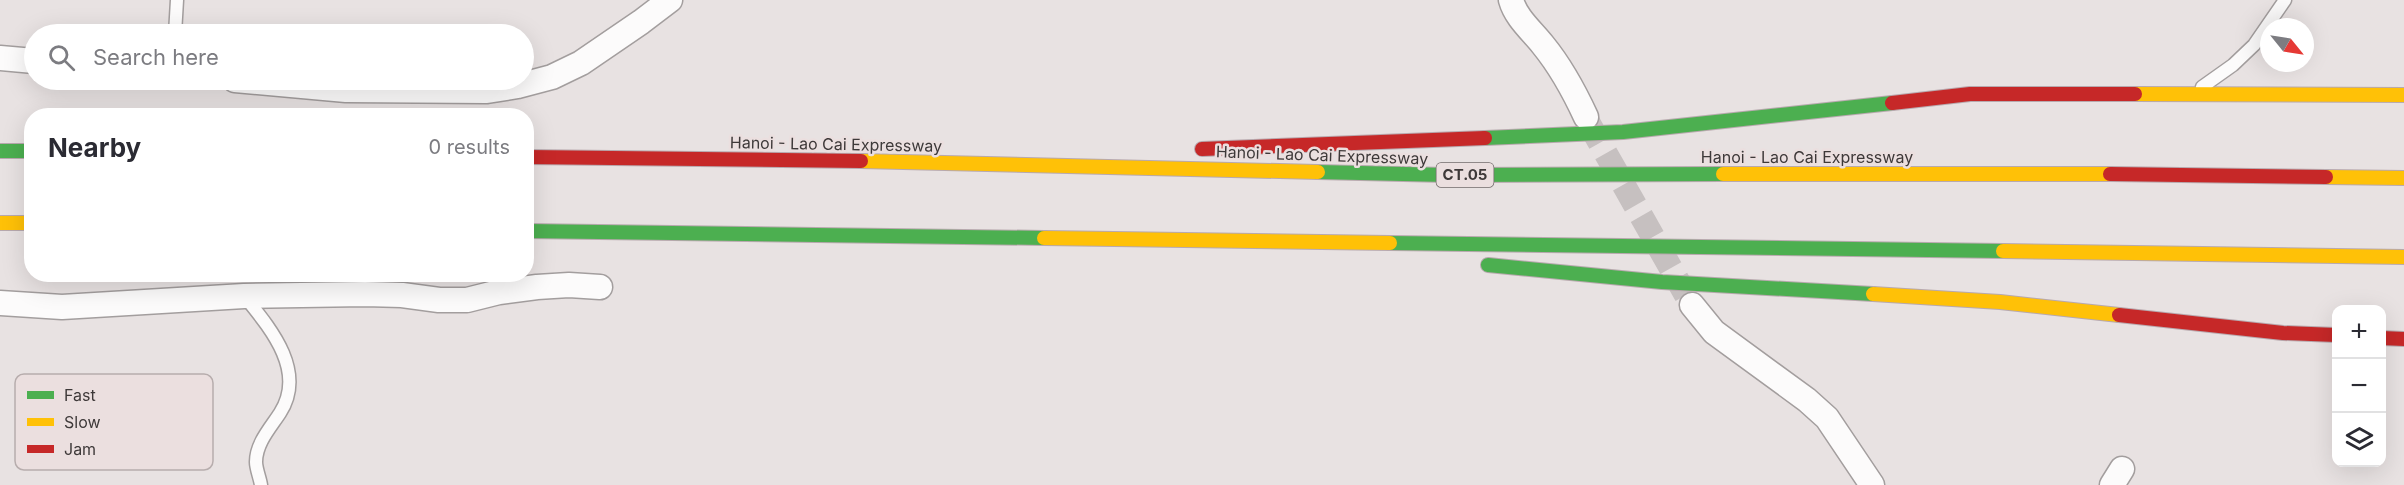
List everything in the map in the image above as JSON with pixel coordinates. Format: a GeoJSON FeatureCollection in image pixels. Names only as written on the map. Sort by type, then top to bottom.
{"type":"FeatureCollection","features":[{"type":"Feature","properties":{"kind":"highway"},"geometry":{"type":"LineString","coordinates":[[1184,149],[1623,132],[1970,94],[2404,95]]}},
{"type":"Feature","properties":{"kind":"highway"},"geometry":{"type":"LineString","coordinates":[[0,151],[24,151]]}},
{"type":"Feature","properties":{"kind":"highway"},"geometry":{"type":"LineString","coordinates":[[899,161],[1101,153]]}},
{"type":"Feature","properties":{"kind":"highway","name":"Hanoi - Lao Cai Expressway"},"geometry":{"type":"LineString","coordinates":[[534,157],[899,161],[1446,175],[2025,173],[2404,178]]}},
{"type":"Feature","properties":{"kind":"highway"},"geometry":{"type":"LineString","coordinates":[[0,223],[24,223]]}},
{"type":"Feature","properties":{"kind":"highway"},"geometry":{"type":"LineString","coordinates":[[534,231],[2404,257]]}},
{"type":"Feature","properties":{"kind":"highway"},"geometry":{"type":"LineString","coordinates":[[1262,243],[1403,257]]}},
{"type":"Feature","properties":{"kind":"highway"},"geometry":{"type":"LineString","coordinates":[[1474,264],[1662,282],[2000,302],[2283,333],[2332,335]]}},
{"type":"Feature","properties":{"kind":"highway"},"geometry":{"type":"LineString","coordinates":[[2386,338],[2404,339]]}},
{"type":"Feature","properties":{"kind":"street"},"geometry":{"type":"LineString","coordinates":[[534,82],[552,77],[581,63],[670,0]]}},
{"type":"Feature","properties":{"kind":"street"},"geometry":{"type":"LineString","coordinates":[[1511,0],[1527,28],[1544,46],[1574,90],[1586,117]]}},
{"type":"Feature","properties":{"kind":"street"},"geometry":{"type":"LineString","coordinates":[[0,58],[24,60]]}},
{"type":"Feature","properties":{"kind":"street"},"geometry":{"type":"LineString","coordinates":[[346,90],[493,90]]}},
{"type":"Feature","properties":{"kind":"street"},"geometry":{"type":"LineString","coordinates":[[0,303],[62,307],[244,296],[402,295],[439,300],[467,300],[499,292],[537,287],[569,285],[600,287]]}},
{"type":"Feature","properties":{"kind":"street"},"geometry":{"type":"LineString","coordinates":[[1692,305],[1714,332],[1808,399],[1827,418],[1869,484]]}},
{"type":"Feature","properties":{"kind":"lane"},"geometry":{"type":"LineString","coordinates":[[176,24],[177,0]]}},
{"type":"Feature","properties":{"kind":"lane"},"geometry":{"type":"LineString","coordinates":[[2193,93],[2234,65],[2254,45],[2285,0]]}},
{"type":"Feature","properties":{"kind":"lane"},"geometry":{"type":"LineString","coordinates":[[244,296],[278,341],[289,375],[289,390],[282,411],[261,444],[256,461],[261,485]]}},
{"type":"Feature","properties":{"kind":"tunnel"},"geometry":{"type":"LineString","coordinates":[[1588,122],[1686,295]]}},
{"type":"Feature","properties":{"kind":"traffic: fast"},"geometry":{"type":"LineString","coordinates":[[1485,138],[1623,132],[1892,103]]}},
{"type":"Feature","properties":{"kind":"traffic: fast"},"geometry":{"type":"LineString","coordinates":[[0,151],[24,151]]}},
{"type":"Feature","properties":{"kind":"traffic: fast"},"geometry":{"type":"LineString","coordinates":[[1318,172],[1446,175],[1723,174]]}},
{"type":"Feature","properties":{"kind":"traffic: fast"},"geometry":{"type":"LineString","coordinates":[[534,231],[1044,238]]}},
{"type":"Feature","properties":{"kind":"traffic: fast"},"geometry":{"type":"LineString","coordinates":[[1390,243],[2003,251]]}},
{"type":"Feature","properties":{"kind":"traffic: fast"},"geometry":{"type":"LineString","coordinates":[[1488,265],[1662,282],[1873,294]]}},
{"type":"Feature","properties":{"kind":"traffic: slow"},"geometry":{"type":"LineString","coordinates":[[2135,94],[2404,95]]}},
{"type":"Feature","properties":{"kind":"traffic: slow"},"geometry":{"type":"LineString","coordinates":[[861,161],[1318,172]]}},
{"type":"Feature","properties":{"kind":"traffic: slow"},"geometry":{"type":"LineString","coordinates":[[1723,174],[2110,174]]}},
{"type":"Feature","properties":{"kind":"traffic: slow"},"geometry":{"type":"LineString","coordinates":[[2326,177],[2404,178]]}},
{"type":"Feature","properties":{"kind":"traffic: slow"},"geometry":{"type":"LineString","coordinates":[[0,223],[24,223]]}},
{"type":"Feature","properties":{"kind":"traffic: slow"},"geometry":{"type":"LineString","coordinates":[[1044,238],[1390,243]]}},
{"type":"Feature","properties":{"kind":"traffic: slow"},"geometry":{"type":"LineString","coordinates":[[2003,251],[2404,257]]}},
{"type":"Feature","properties":{"kind":"traffic: slow"},"geometry":{"type":"LineString","coordinates":[[1873,294],[2000,302],[2119,315]]}},
{"type":"Feature","properties":{"kind":"traffic: jam"},"geometry":{"type":"LineString","coordinates":[[1892,103],[1970,94],[2135,94]]}},
{"type":"Feature","properties":{"kind":"traffic: jam"},"geometry":{"type":"LineString","coordinates":[[1202,149],[1485,138]]}},
{"type":"Feature","properties":{"kind":"traffic: jam"},"geometry":{"type":"LineString","coordinates":[[534,157],[861,161]]}},
{"type":"Feature","properties":{"kind":"traffic: jam"},"geometry":{"type":"LineString","coordinates":[[2110,174],[2326,177]]}},
{"type":"Feature","properties":{"kind":"traffic: jam"},"geometry":{"type":"LineString","coordinates":[[2119,315],[2283,333],[2332,335]]}},
{"type":"Feature","properties":{"kind":"traffic: jam"},"geometry":{"type":"LineString","coordinates":[[2386,338],[2404,339]]}}]}
